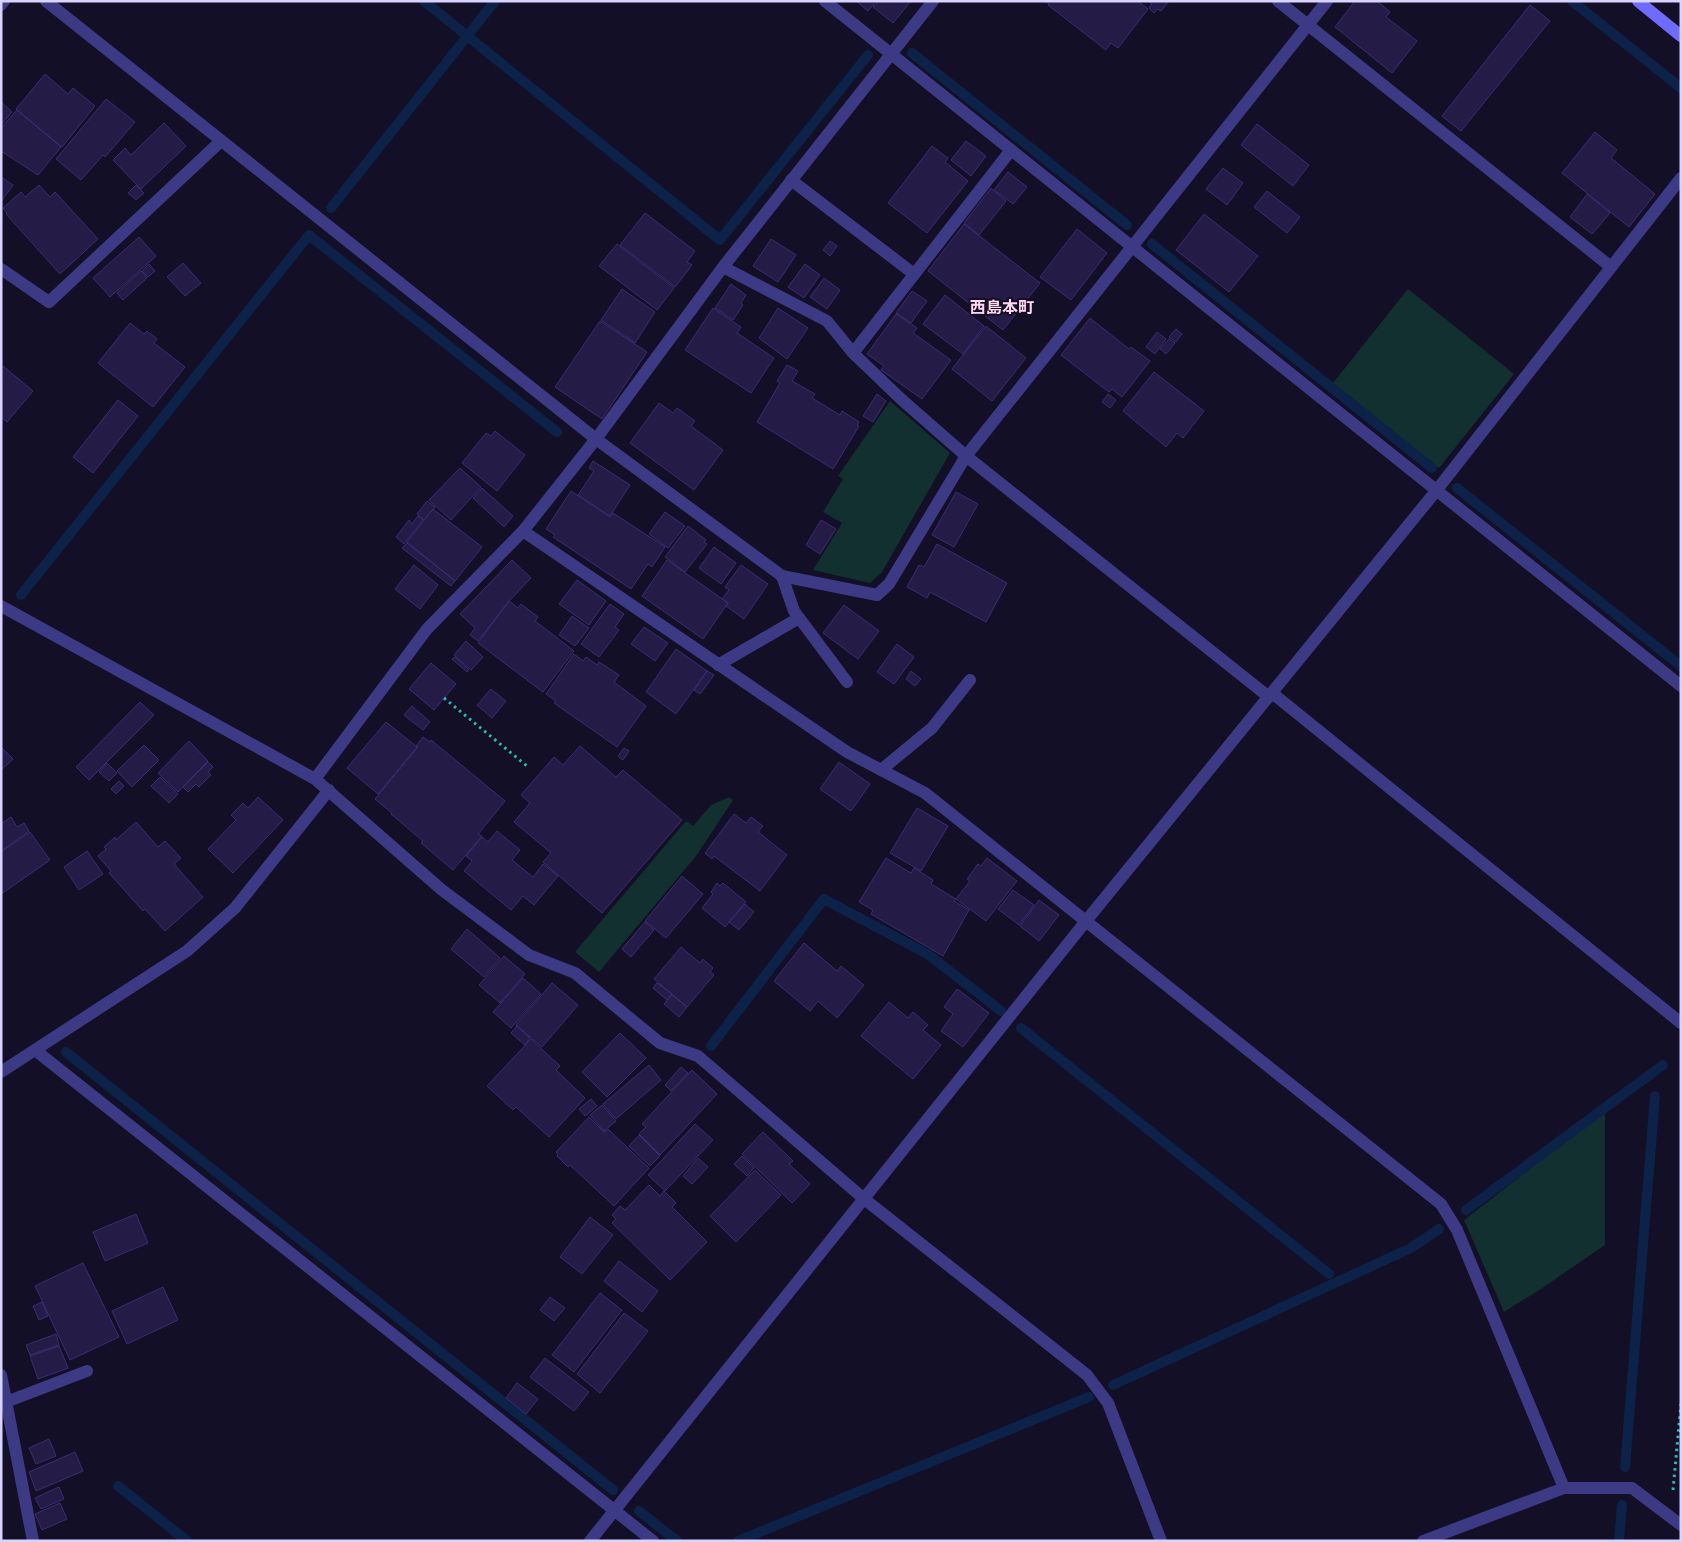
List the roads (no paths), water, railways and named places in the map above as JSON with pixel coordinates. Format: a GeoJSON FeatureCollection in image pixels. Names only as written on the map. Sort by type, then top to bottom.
{"type":"FeatureCollection","features":[{"type":"Feature","properties":{"kind":"main road"},"geometry":{"type":"LineString","coordinates":[[1638,1],[1681,36]]}},
{"type":"Feature","properties":{"kind":"street"},"geometry":{"type":"LineString","coordinates":[[1,5],[4,1]]}},
{"type":"Feature","properties":{"kind":"street"},"geometry":{"type":"LineString","coordinates":[[46,1],[596,439],[782,576],[876,595],[889,584],[966,456],[1327,1]]}},
{"type":"Feature","properties":{"kind":"street"},"geometry":{"type":"LineString","coordinates":[[825,1],[1436,492],[1681,686]]}},
{"type":"Feature","properties":{"kind":"street"},"geometry":{"type":"LineString","coordinates":[[315,779],[427,629],[523,532],[596,439],[723,266],[933,1]]}},
{"type":"Feature","properties":{"kind":"street"},"geometry":{"type":"LineString","coordinates":[[1278,1],[1611,267]]}},
{"type":"Feature","properties":{"kind":"street"},"geometry":{"type":"LineString","coordinates":[[1,269],[49,302],[221,141]]}},
{"type":"Feature","properties":{"kind":"street"},"geometry":{"type":"LineString","coordinates":[[853,353],[1011,150]]}},
{"type":"Feature","properties":{"kind":"street"},"geometry":{"type":"LineString","coordinates":[[590,1541],[1086,921],[1436,492],[1681,178]]}},
{"type":"Feature","properties":{"kind":"street"},"geometry":{"type":"LineString","coordinates":[[791,180],[914,274]]}},
{"type":"Feature","properties":{"kind":"street"},"geometry":{"type":"LineString","coordinates":[[723,266],[827,321],[853,353],[901,399],[966,456],[1271,695],[1681,1023]]}},
{"type":"Feature","properties":{"kind":"street"},"geometry":{"type":"LineString","coordinates":[[523,532],[847,752],[925,793],[1441,1204],[1458,1230],[1564,1488]]}},
{"type":"Feature","properties":{"kind":"street"},"geometry":{"type":"LineString","coordinates":[[782,576],[794,611],[847,682]]}},
{"type":"Feature","properties":{"kind":"street"},"geometry":{"type":"LineString","coordinates":[[1,606],[315,779],[442,890],[529,955],[575,973],[660,1043],[698,1056],[864,1198],[1087,1375],[1108,1403],[1161,1541]]}},
{"type":"Feature","properties":{"kind":"street"},"geometry":{"type":"LineString","coordinates":[[718,665],[799,618]]}},
{"type":"Feature","properties":{"kind":"street"},"geometry":{"type":"LineString","coordinates":[[881,770],[932,728],[970,680]]}},
{"type":"Feature","properties":{"kind":"street"},"geometry":{"type":"LineString","coordinates":[[1,1072],[187,952],[235,908],[329,790]]}},
{"type":"Feature","properties":{"kind":"street"},"geometry":{"type":"LineString","coordinates":[[35,1050],[653,1541]]}},
{"type":"Feature","properties":{"kind":"street"},"geometry":{"type":"LineString","coordinates":[[6,1402],[87,1371]]}},
{"type":"Feature","properties":{"kind":"street"},"geometry":{"type":"LineString","coordinates":[[1,1375],[33,1541]]}},
{"type":"Feature","properties":{"kind":"street"},"geometry":{"type":"LineString","coordinates":[[1423,1541],[1564,1488],[1632,1488],[1676,1521]]}},
{"type":"Feature","properties":{"kind":"waterway"},"geometry":{"type":"LineString","coordinates":[[424,1],[720,240],[868,55]]}},
{"type":"Feature","properties":{"kind":"waterway"},"geometry":{"type":"LineString","coordinates":[[331,208],[495,1]]}},
{"type":"Feature","properties":{"kind":"waterway"},"geometry":{"type":"LineString","coordinates":[[1572,1],[1681,88]]}},
{"type":"Feature","properties":{"kind":"waterway"},"geometry":{"type":"LineString","coordinates":[[912,53],[1127,225]]}},
{"type":"Feature","properties":{"kind":"waterway"},"geometry":{"type":"LineString","coordinates":[[21,595],[309,235],[557,432]]}},
{"type":"Feature","properties":{"kind":"waterway"},"geometry":{"type":"LineString","coordinates":[[1152,244],[1432,468]]}},
{"type":"Feature","properties":{"kind":"waterway"},"geometry":{"type":"LineString","coordinates":[[1457,488],[1681,666]]}},
{"type":"Feature","properties":{"kind":"waterway"},"geometry":{"type":"LineString","coordinates":[[711,1046],[824,899],[929,955],[1001,1011]]}},
{"type":"Feature","properties":{"kind":"waterway"},"geometry":{"type":"LineString","coordinates":[[1021,1028],[1329,1274]]}},
{"type":"Feature","properties":{"kind":"waterway"},"geometry":{"type":"LineString","coordinates":[[66,1052],[613,1490]]}},
{"type":"Feature","properties":{"kind":"waterway"},"geometry":{"type":"LineString","coordinates":[[1466,1210],[1663,1065]]}},
{"type":"Feature","properties":{"kind":"waterway"},"geometry":{"type":"LineString","coordinates":[[1625,1467],[1655,1096]]}},
{"type":"Feature","properties":{"kind":"waterway"},"geometry":{"type":"LineString","coordinates":[[1113,1385],[1411,1248],[1439,1229]]}},
{"type":"Feature","properties":{"kind":"waterway"},"geometry":{"type":"LineString","coordinates":[[738,1541],[1089,1397]]}},
{"type":"Feature","properties":{"kind":"waterway"},"geometry":{"type":"LineString","coordinates":[[118,1486],[187,1541]]}},
{"type":"Feature","properties":{"kind":"waterway"},"geometry":{"type":"LineString","coordinates":[[1619,1541],[1622,1505]]}},
{"type":"Feature","properties":{"kind":"waterway"},"geometry":{"type":"LineString","coordinates":[[639,1511],[677,1541]]}},
{"type":"Feature","properties":{"kind":"district","name":"西島本町"},"geometry":{"type":"Point","coordinates":[1002,307]}}]}
